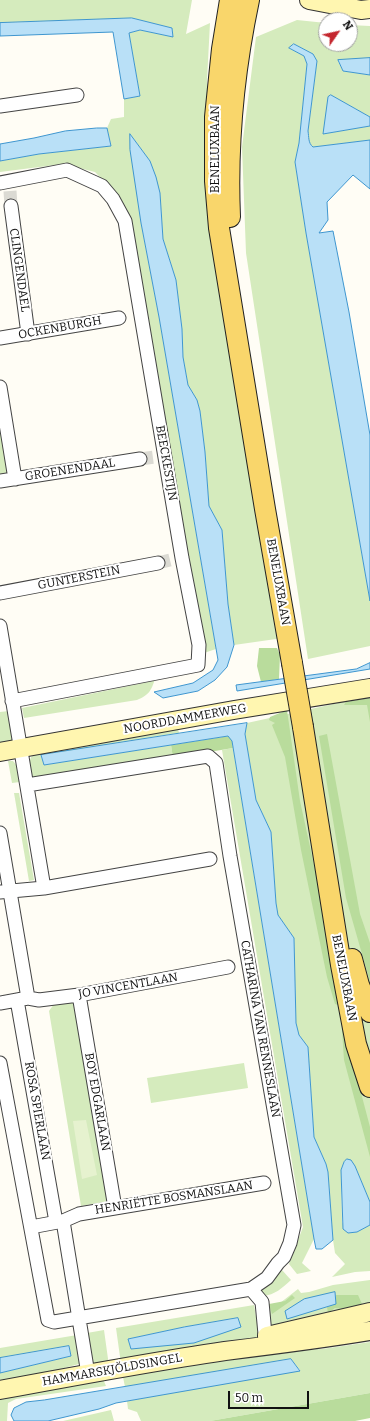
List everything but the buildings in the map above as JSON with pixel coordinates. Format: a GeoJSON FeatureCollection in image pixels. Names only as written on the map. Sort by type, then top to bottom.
{"type":"FeatureCollection","features":[{"type":"Feature","properties":{"kind":"main road","name":"BENELUXBAAN"},"geometry":{"type":"LineString","coordinates":[[230,0],[223,42],[215,117],[214,166],[219,228],[265,509],[303,727],[326,867],[332,915],[356,1044],[370,1087]]}},
{"type":"Feature","properties":{"kind":"main road","name":"BENELUXBAAN"},"geometry":{"type":"LineString","coordinates":[[231,297],[234,277],[229,196],[232,105],[249,0]]}},
{"type":"Feature","properties":{"kind":"main road","name":"BENELUXBAAN"},"geometry":{"type":"LineString","coordinates":[[326,867],[360,985],[370,1012]]}},
{"type":"Feature","properties":{"kind":"street"},"geometry":{"type":"LineString","coordinates":[[310,0],[361,10],[370,9]]}},
{"type":"Feature","properties":{"kind":"street"},"geometry":{"type":"LineString","coordinates":[[0,106],[77,95]]}},
{"type":"Feature","properties":{"kind":"street","name":"BEECKESTIJN"},"geometry":{"type":"LineString","coordinates":[[6,185],[67,170],[102,186],[113,199],[125,221],[141,315],[160,456],[170,560],[199,645],[198,665],[12,701]]}},
{"type":"Feature","properties":{"kind":"street","name":"CLINGENDAEL"},"geometry":{"type":"LineString","coordinates":[[11,206],[28,334]]}},
{"type":"Feature","properties":{"kind":"street","name":"OCKENBURGH"},"geometry":{"type":"LineString","coordinates":[[0,338],[141,315]]}},
{"type":"Feature","properties":{"kind":"street"},"geometry":{"type":"LineString","coordinates":[[0,387],[15,479]]}},
{"type":"Feature","properties":{"kind":"street","name":"GROENENDAAL"},"geometry":{"type":"LineString","coordinates":[[0,482],[140,459]]}},
{"type":"Feature","properties":{"kind":"street","name":"GUNTERSTEIN"},"geometry":{"type":"LineString","coordinates":[[0,593],[170,560]]}},
{"type":"Feature","properties":{"kind":"street"},"geometry":{"type":"LineString","coordinates":[[0,626],[44,888]]}},
{"type":"Feature","properties":{"kind":"street","name":"NOORDDAMMERWEG"},"geometry":{"type":"LineString","coordinates":[[0,752],[234,710],[370,688]]}},
{"type":"Feature","properties":{"kind":"street","name":"CATHARINA VAN RENNESLAAN"},"geometry":{"type":"LineString","coordinates":[[27,785],[208,756],[216,763],[248,964],[294,1225],[290,1244],[284,1258],[278,1263],[267,1278],[251,1289],[78,1318]]}},
{"type":"Feature","properties":{"kind":"street","name":"ROSA SPIERLAAN"},"geometry":{"type":"LineString","coordinates":[[0,833],[5,891],[59,1222],[88,1374]]}},
{"type":"Feature","properties":{"kind":"street"},"geometry":{"type":"LineString","coordinates":[[5,891],[44,888],[230,856]]}},
{"type":"Feature","properties":{"kind":"street","name":"JO VINCENTLAAN"},"geometry":{"type":"LineString","coordinates":[[23,999],[39,1000],[79,995],[248,964]]}},
{"type":"Feature","properties":{"kind":"street","name":"BOY EDGARLAAN"},"geometry":{"type":"LineString","coordinates":[[79,995],[115,1208]]}},
{"type":"Feature","properties":{"kind":"street"},"geometry":{"type":"LineString","coordinates":[[0,1003],[23,999]]}},
{"type":"Feature","properties":{"kind":"street"},"geometry":{"type":"LineString","coordinates":[[0,1063],[48,1320],[54,1322],[78,1318]]}},
{"type":"Feature","properties":{"kind":"street","name":"HENRIËTTE BOSMANSLAAN"},"geometry":{"type":"LineString","coordinates":[[59,1222],[84,1213],[286,1180]]}},
{"type":"Feature","properties":{"kind":"street"},"geometry":{"type":"LineString","coordinates":[[31,1227],[59,1222]]}},
{"type":"Feature","properties":{"kind":"street"},"geometry":{"type":"LineString","coordinates":[[251,1289],[262,1302],[266,1341]]}},
{"type":"Feature","properties":{"kind":"street","name":"HAMMARSKJÖLDSINGEL"},"geometry":{"type":"LineString","coordinates":[[0,1390],[225,1352],[370,1312]]}},
{"type":"Feature","properties":{"kind":"street","name":"HAMMARSKJÖLDSINGEL"},"geometry":{"type":"LineString","coordinates":[[266,1341],[304,1342],[370,1331]]}},
{"type":"Feature","properties":{"kind":"green space"},"geometry":{"type":"Polygon","coordinates":[[[0,0],[192,0],[186,34],[210,23],[207,80],[211,215],[283,638],[234,645],[228,604],[222,530],[209,506],[200,411],[197,400],[188,385],[183,357],[182,329],[176,280],[163,239],[160,193],[150,161],[130,134],[141,223],[159,317],[216,649],[204,653],[177,524],[127,211],[120,198],[95,172],[63,164],[0,172],[0,161],[39,154],[111,146],[107,128],[111,119],[124,117],[124,99],[140,96],[129,33],[140,30],[173,37],[172,28],[132,18],[0,23],[0,0]]]}},
{"type":"Feature","properties":{"kind":"green space"},"geometry":{"type":"Polygon","coordinates":[[[297,20],[318,22],[318,52],[358,52],[358,25],[370,26],[370,58],[338,61],[343,71],[370,75],[370,117],[331,95],[323,134],[370,126],[370,140],[313,147],[310,144],[308,131],[317,61],[313,54],[294,44],[289,48],[304,56],[307,64],[299,143],[295,162],[370,601],[370,646],[308,659],[246,253],[242,147],[256,37],[297,20]]]}},
{"type":"Feature","properties":{"kind":"green space"},"geometry":{"type":"Polygon","coordinates":[[[0,409],[11,474],[0,476],[0,409]]]}},
{"type":"Feature","properties":{"kind":"green space"},"geometry":{"type":"Polygon","coordinates":[[[259,648],[277,648],[280,655],[279,679],[261,682],[257,666],[259,648]]]}},
{"type":"Feature","properties":{"kind":"green space"},"geometry":{"type":"Polygon","coordinates":[[[155,679],[149,692],[137,700],[24,718],[22,708],[153,681],[155,679]]]}},
{"type":"Feature","properties":{"kind":"green space"},"geometry":{"type":"Polygon","coordinates":[[[370,696],[370,1202],[355,1166],[344,1162],[341,1170],[342,1222],[348,1233],[357,1232],[370,1225],[370,1271],[355,1272],[332,1277],[345,1264],[335,1253],[328,1172],[314,1137],[308,1047],[299,1035],[296,1023],[294,938],[278,915],[271,832],[256,800],[245,734],[247,723],[370,696]]]}},
{"type":"Feature","properties":{"kind":"green space"},"geometry":{"type":"Polygon","coordinates":[[[370,698],[370,722],[367,705],[344,705],[346,702],[370,698]]]}},
{"type":"Feature","properties":{"kind":"green space"},"geometry":{"type":"Polygon","coordinates":[[[287,710],[300,801],[316,874],[338,1005],[335,1004],[327,977],[301,850],[285,757],[272,725],[275,723],[269,720],[270,717],[287,710]]]}},
{"type":"Feature","properties":{"kind":"green space"},"geometry":{"type":"Polygon","coordinates":[[[9,711],[14,743],[0,745],[0,712],[9,711]]]}},
{"type":"Feature","properties":{"kind":"green space"},"geometry":{"type":"Polygon","coordinates":[[[177,724],[179,733],[41,756],[44,765],[171,745],[173,758],[32,781],[29,764],[31,757],[37,749],[177,724]]]}},
{"type":"Feature","properties":{"kind":"green space"},"geometry":{"type":"Polygon","coordinates":[[[327,734],[360,914],[370,943],[370,982],[346,898],[319,736],[327,734]]]}},
{"type":"Feature","properties":{"kind":"green space"},"geometry":{"type":"Polygon","coordinates":[[[229,736],[232,741],[233,748],[173,758],[171,745],[229,736]]]}},
{"type":"Feature","properties":{"kind":"green space"},"geometry":{"type":"Polygon","coordinates":[[[233,748],[314,1239],[302,1263],[311,1271],[297,1274],[289,1264],[303,1227],[222,750],[233,748]]]}},
{"type":"Feature","properties":{"kind":"green space"},"geometry":{"type":"Polygon","coordinates":[[[8,761],[13,761],[18,767],[20,782],[12,783],[8,761]]]}},
{"type":"Feature","properties":{"kind":"green space"},"geometry":{"type":"Polygon","coordinates":[[[14,793],[19,793],[34,880],[29,881],[14,793]]]}},
{"type":"Feature","properties":{"kind":"green space"},"geometry":{"type":"Polygon","coordinates":[[[75,1001],[108,1201],[81,1206],[49,1011],[54,1004],[75,1001]]]}},
{"type":"Feature","properties":{"kind":"green space"},"geometry":{"type":"Polygon","coordinates":[[[342,1030],[345,1032],[370,1127],[370,1157],[344,1060],[342,1030]]]}},
{"type":"Feature","properties":{"kind":"green space"},"geometry":{"type":"Polygon","coordinates":[[[244,1063],[248,1088],[151,1103],[147,1078],[244,1063]]]}},
{"type":"Feature","properties":{"kind":"green space"},"geometry":{"type":"Polygon","coordinates":[[[86,1120],[97,1175],[82,1179],[73,1121],[86,1120]]]}},
{"type":"Feature","properties":{"kind":"green space"},"geometry":{"type":"Polygon","coordinates":[[[282,1270],[291,1280],[275,1293],[263,1296],[261,1288],[282,1270]]]}},
{"type":"Feature","properties":{"kind":"green space"},"geometry":{"type":"Polygon","coordinates":[[[370,1280],[370,1303],[275,1327],[269,1326],[265,1305],[280,1303],[298,1289],[301,1293],[309,1292],[333,1285],[370,1280]]]}},
{"type":"Feature","properties":{"kind":"green space"},"geometry":{"type":"Polygon","coordinates":[[[292,1295],[295,1298],[272,1314],[269,1304],[285,1301],[292,1295]]]}},
{"type":"Feature","properties":{"kind":"green space"},"geometry":{"type":"Polygon","coordinates":[[[336,1295],[358,1295],[362,1304],[343,1309],[335,1308],[328,1313],[327,1307],[336,1304],[336,1295]]]}},
{"type":"Feature","properties":{"kind":"green space"},"geometry":{"type":"Polygon","coordinates":[[[254,1305],[260,1340],[121,1364],[116,1328],[254,1305]],[[238,1318],[184,1327],[128,1339],[131,1349],[240,1327],[238,1318]]]}},
{"type":"Feature","properties":{"kind":"green space"},"geometry":{"type":"Polygon","coordinates":[[[104,1330],[109,1366],[92,1368],[87,1333],[104,1330]]]}},
{"type":"Feature","properties":{"kind":"green space"},"geometry":{"type":"Polygon","coordinates":[[[77,1335],[79,1364],[23,1379],[0,1383],[0,1373],[71,1356],[69,1346],[0,1358],[0,1348],[77,1335]]]}},
{"type":"Feature","properties":{"kind":"green space"},"geometry":{"type":"Polygon","coordinates":[[[370,1342],[370,1393],[210,1421],[141,1421],[137,1412],[128,1409],[127,1401],[300,1370],[291,1359],[125,1387],[123,1377],[283,1350],[322,1349],[370,1342]]]}},
{"type":"Feature","properties":{"kind":"green space"},"geometry":{"type":"Polygon","coordinates":[[[103,1379],[106,1386],[16,1399],[8,1403],[7,1421],[0,1421],[0,1399],[103,1379]]]}},
{"type":"Feature","properties":{"kind":"green space"},"geometry":{"type":"Polygon","coordinates":[[[370,1393],[370,1418],[355,1421],[210,1421],[370,1393]]]}},
{"type":"Feature","properties":{"kind":"green space"},"geometry":{"type":"Polygon","coordinates":[[[111,1410],[114,1421],[63,1421],[111,1410]]]}},
{"type":"Feature","properties":{"kind":"water"},"geometry":{"type":"Polygon","coordinates":[[[132,18],[172,28],[173,37],[140,30],[129,33],[140,96],[124,99],[113,32],[0,36],[0,23],[132,18]]]}},
{"type":"Feature","properties":{"kind":"water"},"geometry":{"type":"Polygon","coordinates":[[[294,44],[313,54],[317,61],[308,131],[310,144],[313,147],[370,140],[370,189],[353,175],[327,202],[328,220],[319,233],[333,231],[349,312],[370,435],[370,601],[295,162],[299,143],[307,64],[304,56],[289,48],[294,44]]]}},
{"type":"Feature","properties":{"kind":"water"},"geometry":{"type":"Polygon","coordinates":[[[370,58],[370,75],[343,71],[338,60],[370,58]]]}},
{"type":"Feature","properties":{"kind":"water"},"geometry":{"type":"Polygon","coordinates":[[[331,95],[370,117],[370,126],[323,134],[328,97],[331,95]]]}},
{"type":"Feature","properties":{"kind":"water"},"geometry":{"type":"Polygon","coordinates":[[[107,128],[111,146],[39,154],[0,161],[0,144],[65,131],[107,128]]]}},
{"type":"Feature","properties":{"kind":"water"},"geometry":{"type":"Polygon","coordinates":[[[130,134],[150,161],[160,193],[163,239],[176,280],[182,329],[183,357],[188,385],[197,400],[200,411],[209,506],[222,530],[228,604],[234,645],[227,667],[215,680],[198,691],[163,698],[154,692],[193,683],[213,670],[218,660],[159,317],[141,223],[130,150],[130,134]]]}},
{"type":"Feature","properties":{"kind":"water"},"geometry":{"type":"Polygon","coordinates":[[[370,663],[370,669],[237,691],[236,685],[356,669],[370,663]]]}},
{"type":"Feature","properties":{"kind":"water"},"geometry":{"type":"Polygon","coordinates":[[[247,723],[245,734],[256,800],[271,832],[278,915],[294,938],[296,1023],[299,1035],[308,1047],[314,1137],[328,1172],[333,1240],[322,1249],[316,1249],[314,1239],[232,741],[228,736],[44,765],[41,755],[247,723]]]}},
{"type":"Feature","properties":{"kind":"water"},"geometry":{"type":"Polygon","coordinates":[[[347,1159],[351,1160],[355,1166],[370,1202],[370,1225],[357,1232],[348,1233],[343,1229],[341,1170],[347,1159]]]}},
{"type":"Feature","properties":{"kind":"water"},"geometry":{"type":"Polygon","coordinates":[[[335,1292],[336,1304],[287,1319],[285,1311],[304,1299],[335,1292]]]}},
{"type":"Feature","properties":{"kind":"water"},"geometry":{"type":"Polygon","coordinates":[[[238,1318],[241,1327],[194,1343],[131,1349],[128,1339],[184,1327],[238,1318]]]}},
{"type":"Feature","properties":{"kind":"water"},"geometry":{"type":"Polygon","coordinates":[[[69,1346],[71,1356],[0,1373],[0,1358],[69,1346]]]}},
{"type":"Feature","properties":{"kind":"water"},"geometry":{"type":"Polygon","coordinates":[[[291,1359],[300,1371],[116,1403],[99,1409],[48,1421],[14,1421],[11,1415],[14,1408],[26,1402],[291,1359]]]}},
{"type":"Feature","properties":{"kind":"tunnel"},"geometry":{"type":"LineString","coordinates":[[10,191],[11,206]]}},
{"type":"Feature","properties":{"kind":"tunnel"},"geometry":{"type":"LineString","coordinates":[[140,459],[155,457]]}},
{"type":"Feature","properties":{"kind":"tunnel"},"geometry":{"type":"LineString","coordinates":[[158,563],[170,560]]}}]}
